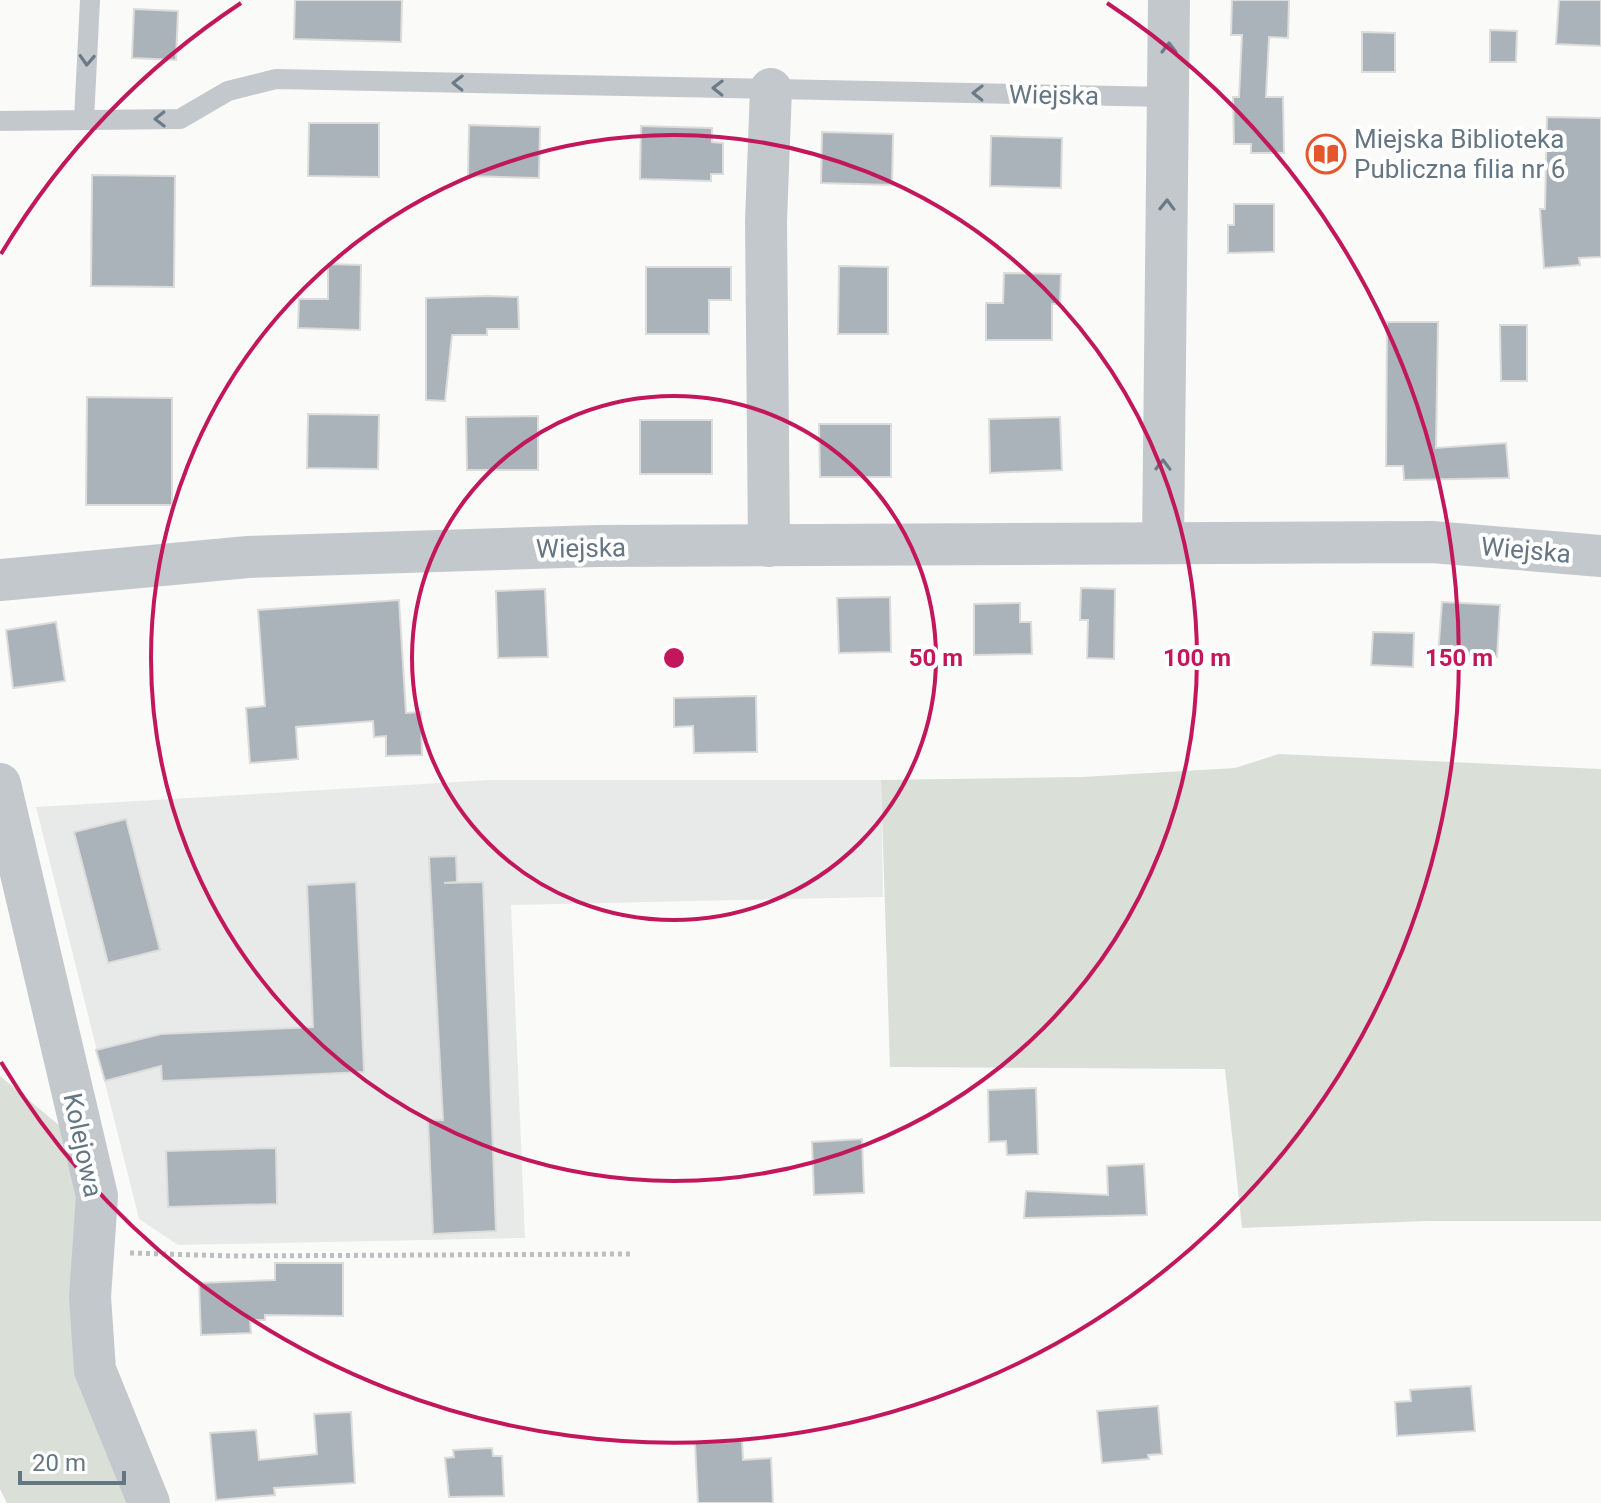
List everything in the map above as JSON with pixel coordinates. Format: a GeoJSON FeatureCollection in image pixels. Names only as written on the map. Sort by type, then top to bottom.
{"type":"FeatureCollection","features":[{"type":"Feature","properties":{"kind":"street"},"geometry":{"type":"LineString","coordinates":[[1163,543],[1169,0]]}},
{"type":"Feature","properties":{"kind":"street"},"geometry":{"type":"LineString","coordinates":[[769,546],[766,221],[771,89]]}},
{"type":"Feature","properties":{"kind":"street","name":"Wiejska"},"geometry":{"type":"LineString","coordinates":[[0,580],[248,557],[597,546],[1432,542],[1601,556]]}},
{"type":"Feature","properties":{"kind":"street","name":"Kolejowa"},"geometry":{"type":"LineString","coordinates":[[0,784],[97,1196],[90,1297],[95,1370],[149,1503]]}},
{"type":"Feature","properties":{"kind":"lane"},"geometry":{"type":"LineString","coordinates":[[84,120],[90,0]]}},
{"type":"Feature","properties":{"kind":"lane","name":"Wiejska"},"geometry":{"type":"LineString","coordinates":[[0,121],[180,119],[228,91],[276,79],[1168,97]]}},
{"type":"Feature","properties":{"kind":"path"},"geometry":{"type":"LineString","coordinates":[[94,1248],[144,1255],[232,1256],[630,1254]]}},
{"type":"Feature","properties":{"kind":"shaded area"},"geometry":{"type":"Polygon","coordinates":[[[1279,754],[1601,769],[1601,1221],[1427,1221],[1242,1228],[1225,1069],[890,1067],[881,780],[1082,777],[1235,768],[1279,754]]]}},
{"type":"Feature","properties":{"kind":"shaded area"},"geometry":{"type":"Polygon","coordinates":[[[490,780],[881,780],[883,897],[511,905],[525,1238],[178,1245],[139,1219],[36,807],[490,780]]]}},
{"type":"Feature","properties":{"kind":"shaded area"},"geometry":{"type":"Polygon","coordinates":[[[0,1076],[79,1142],[131,1503],[7,1503],[0,1489],[0,1076]]]}},
{"type":"Feature","properties":{"kind":"building"},"geometry":{"type":"Polygon","coordinates":[[[295,0],[402,0],[401,42],[294,39],[295,0]]]}},
{"type":"Feature","properties":{"kind":"building"},"geometry":{"type":"Polygon","coordinates":[[[1232,0],[1289,0],[1288,38],[1269,37],[1266,97],[1283,97],[1284,153],[1251,153],[1251,144],[1234,144],[1233,97],[1239,97],[1242,35],[1231,35],[1232,0]]]}},
{"type":"Feature","properties":{"kind":"building"},"geometry":{"type":"Polygon","coordinates":[[[1559,0],[1601,0],[1601,46],[1556,44],[1559,0]]]}},
{"type":"Feature","properties":{"kind":"building"},"geometry":{"type":"Polygon","coordinates":[[[134,9],[178,11],[176,60],[132,58],[134,9]]]}},
{"type":"Feature","properties":{"kind":"building"},"geometry":{"type":"Polygon","coordinates":[[[1490,30],[1517,31],[1516,62],[1490,62],[1490,30]]]}},
{"type":"Feature","properties":{"kind":"building"},"geometry":{"type":"Polygon","coordinates":[[[1362,32],[1395,33],[1395,72],[1362,72],[1362,32]]]}},
{"type":"Feature","properties":{"kind":"building"},"geometry":{"type":"Polygon","coordinates":[[[1547,117],[1601,118],[1601,257],[1579,258],[1580,265],[1544,268],[1540,209],[1545,209],[1547,117]]]}},
{"type":"Feature","properties":{"kind":"building"},"geometry":{"type":"Polygon","coordinates":[[[309,123],[379,123],[379,177],[308,176],[309,123]]]}},
{"type":"Feature","properties":{"kind":"building"},"geometry":{"type":"Polygon","coordinates":[[[469,125],[540,127],[539,178],[468,176],[469,125]]]}},
{"type":"Feature","properties":{"kind":"building"},"geometry":{"type":"Polygon","coordinates":[[[641,126],[712,128],[712,142],[723,143],[723,174],[711,174],[711,181],[640,179],[641,126]]]}},
{"type":"Feature","properties":{"kind":"building"},"geometry":{"type":"Polygon","coordinates":[[[822,132],[893,134],[892,185],[821,183],[822,132]]]}},
{"type":"Feature","properties":{"kind":"building"},"geometry":{"type":"Polygon","coordinates":[[[991,136],[1062,138],[1061,188],[990,186],[991,136]]]}},
{"type":"Feature","properties":{"kind":"building"},"geometry":{"type":"Polygon","coordinates":[[[92,175],[175,176],[174,287],[91,286],[92,175]]]}},
{"type":"Feature","properties":{"kind":"building"},"geometry":{"type":"Polygon","coordinates":[[[1234,204],[1274,204],[1274,252],[1228,253],[1228,225],[1234,225],[1234,204]]]}},
{"type":"Feature","properties":{"kind":"building"},"geometry":{"type":"Polygon","coordinates":[[[328,264],[361,265],[360,330],[298,328],[299,299],[328,299],[328,264]]]}},
{"type":"Feature","properties":{"kind":"building"},"geometry":{"type":"Polygon","coordinates":[[[839,266],[888,267],[888,334],[838,334],[839,266]]]}},
{"type":"Feature","properties":{"kind":"building"},"geometry":{"type":"Polygon","coordinates":[[[646,267],[731,267],[731,300],[709,300],[709,334],[646,334],[646,267]]]}},
{"type":"Feature","properties":{"kind":"building"},"geometry":{"type":"Polygon","coordinates":[[[1004,273],[1061,274],[1060,304],[1052,304],[1052,340],[986,340],[986,303],[1003,303],[1004,273]]]}},
{"type":"Feature","properties":{"kind":"building"},"geometry":{"type":"Polygon","coordinates":[[[518,297],[519,329],[487,329],[487,335],[452,335],[445,401],[426,400],[426,298],[518,297]]]}},
{"type":"Feature","properties":{"kind":"building"},"geometry":{"type":"Polygon","coordinates":[[[1387,322],[1438,322],[1436,448],[1506,443],[1509,478],[1404,480],[1403,466],[1386,466],[1387,322]]]}},
{"type":"Feature","properties":{"kind":"building"},"geometry":{"type":"Polygon","coordinates":[[[1500,325],[1527,325],[1527,381],[1501,381],[1500,325]]]}},
{"type":"Feature","properties":{"kind":"building"},"geometry":{"type":"Polygon","coordinates":[[[87,397],[172,398],[172,505],[86,505],[87,397]]]}},
{"type":"Feature","properties":{"kind":"building"},"geometry":{"type":"Polygon","coordinates":[[[308,414],[379,415],[378,469],[307,468],[308,414]]]}},
{"type":"Feature","properties":{"kind":"building"},"geometry":{"type":"Polygon","coordinates":[[[538,416],[538,470],[467,470],[466,417],[538,416]]]}},
{"type":"Feature","properties":{"kind":"building"},"geometry":{"type":"Polygon","coordinates":[[[1060,417],[1062,470],[990,473],[989,419],[1060,417]]]}},
{"type":"Feature","properties":{"kind":"building"},"geometry":{"type":"Polygon","coordinates":[[[640,420],[712,420],[712,474],[640,474],[640,420]]]}},
{"type":"Feature","properties":{"kind":"building"},"geometry":{"type":"Polygon","coordinates":[[[819,424],[891,424],[891,477],[820,477],[819,424]]]}},
{"type":"Feature","properties":{"kind":"building"},"geometry":{"type":"Polygon","coordinates":[[[1081,588],[1115,589],[1114,659],[1087,658],[1088,620],[1080,620],[1081,588]]]}},
{"type":"Feature","properties":{"kind":"building"},"geometry":{"type":"Polygon","coordinates":[[[545,589],[548,657],[498,658],[496,591],[545,589]]]}},
{"type":"Feature","properties":{"kind":"building"},"geometry":{"type":"Polygon","coordinates":[[[890,597],[891,652],[839,653],[837,598],[890,597]]]}},
{"type":"Feature","properties":{"kind":"building"},"geometry":{"type":"Polygon","coordinates":[[[399,600],[406,713],[421,712],[422,755],[386,756],[386,736],[374,737],[373,721],[296,727],[298,759],[250,763],[246,708],[265,706],[258,610],[399,600]]]}},
{"type":"Feature","properties":{"kind":"building"},"geometry":{"type":"Polygon","coordinates":[[[1442,602],[1500,605],[1497,657],[1438,655],[1442,602]]]}},
{"type":"Feature","properties":{"kind":"building"},"geometry":{"type":"Polygon","coordinates":[[[1020,603],[1020,622],[1031,622],[1032,654],[974,655],[974,604],[1020,603]]]}},
{"type":"Feature","properties":{"kind":"building"},"geometry":{"type":"Polygon","coordinates":[[[56,622],[65,681],[13,688],[6,630],[56,622]]]}},
{"type":"Feature","properties":{"kind":"building"},"geometry":{"type":"Polygon","coordinates":[[[1373,632],[1414,633],[1413,667],[1371,665],[1373,632]]]}},
{"type":"Feature","properties":{"kind":"building"},"geometry":{"type":"Polygon","coordinates":[[[756,696],[757,752],[694,753],[693,726],[674,727],[674,698],[756,696]]]}},
{"type":"Feature","properties":{"kind":"building"},"geometry":{"type":"Polygon","coordinates":[[[126,819],[160,950],[108,963],[74,832],[126,819]]]}},
{"type":"Feature","properties":{"kind":"building"},"geometry":{"type":"Polygon","coordinates":[[[456,856],[457,882],[444,883],[483,882],[496,1231],[433,1234],[428,1120],[443,1120],[429,857],[456,856]]]}},
{"type":"Feature","properties":{"kind":"building"},"geometry":{"type":"Polygon","coordinates":[[[356,882],[364,1072],[162,1081],[161,1066],[105,1081],[96,1050],[161,1034],[313,1027],[307,885],[356,882]]]}},
{"type":"Feature","properties":{"kind":"building"},"geometry":{"type":"Polygon","coordinates":[[[1036,1088],[1038,1154],[1007,1155],[1006,1141],[989,1142],[988,1090],[1036,1088]]]}},
{"type":"Feature","properties":{"kind":"building"},"geometry":{"type":"Polygon","coordinates":[[[862,1139],[864,1193],[814,1195],[812,1142],[862,1139]]]}},
{"type":"Feature","properties":{"kind":"building"},"geometry":{"type":"Polygon","coordinates":[[[276,1148],[277,1204],[168,1207],[166,1151],[276,1148]]]}},
{"type":"Feature","properties":{"kind":"building"},"geometry":{"type":"Polygon","coordinates":[[[1144,1164],[1147,1215],[1024,1218],[1026,1191],[1108,1195],[1107,1166],[1144,1164]]]}},
{"type":"Feature","properties":{"kind":"building"},"geometry":{"type":"Polygon","coordinates":[[[275,1263],[343,1263],[343,1316],[265,1315],[265,1320],[250,1320],[251,1333],[201,1335],[199,1283],[275,1280],[275,1263]]]}},
{"type":"Feature","properties":{"kind":"building"},"geometry":{"type":"Polygon","coordinates":[[[1471,1386],[1475,1431],[1397,1436],[1395,1402],[1411,1401],[1410,1390],[1471,1386]]]}},
{"type":"Feature","properties":{"kind":"building"},"geometry":{"type":"Polygon","coordinates":[[[1158,1406],[1162,1454],[1148,1455],[1149,1459],[1102,1463],[1097,1411],[1158,1406]]]}},
{"type":"Feature","properties":{"kind":"building"},"geometry":{"type":"Polygon","coordinates":[[[351,1412],[355,1483],[274,1488],[275,1495],[216,1500],[210,1433],[256,1430],[259,1460],[317,1454],[314,1414],[351,1412]]]}},
{"type":"Feature","properties":{"kind":"building"},"geometry":{"type":"Polygon","coordinates":[[[742,1441],[743,1460],[771,1458],[773,1503],[698,1503],[695,1443],[742,1441]]]}},
{"type":"Feature","properties":{"kind":"building"},"geometry":{"type":"Polygon","coordinates":[[[492,1448],[493,1456],[502,1456],[504,1496],[449,1497],[445,1458],[454,1457],[453,1450],[492,1448]]]}},
{"type":"Feature","properties":{"kind":"place","name":"Miejska Biblioteka Publiczna filia nr 6"},"geometry":{"type":"Point","coordinates":[1326,154]}}]}
